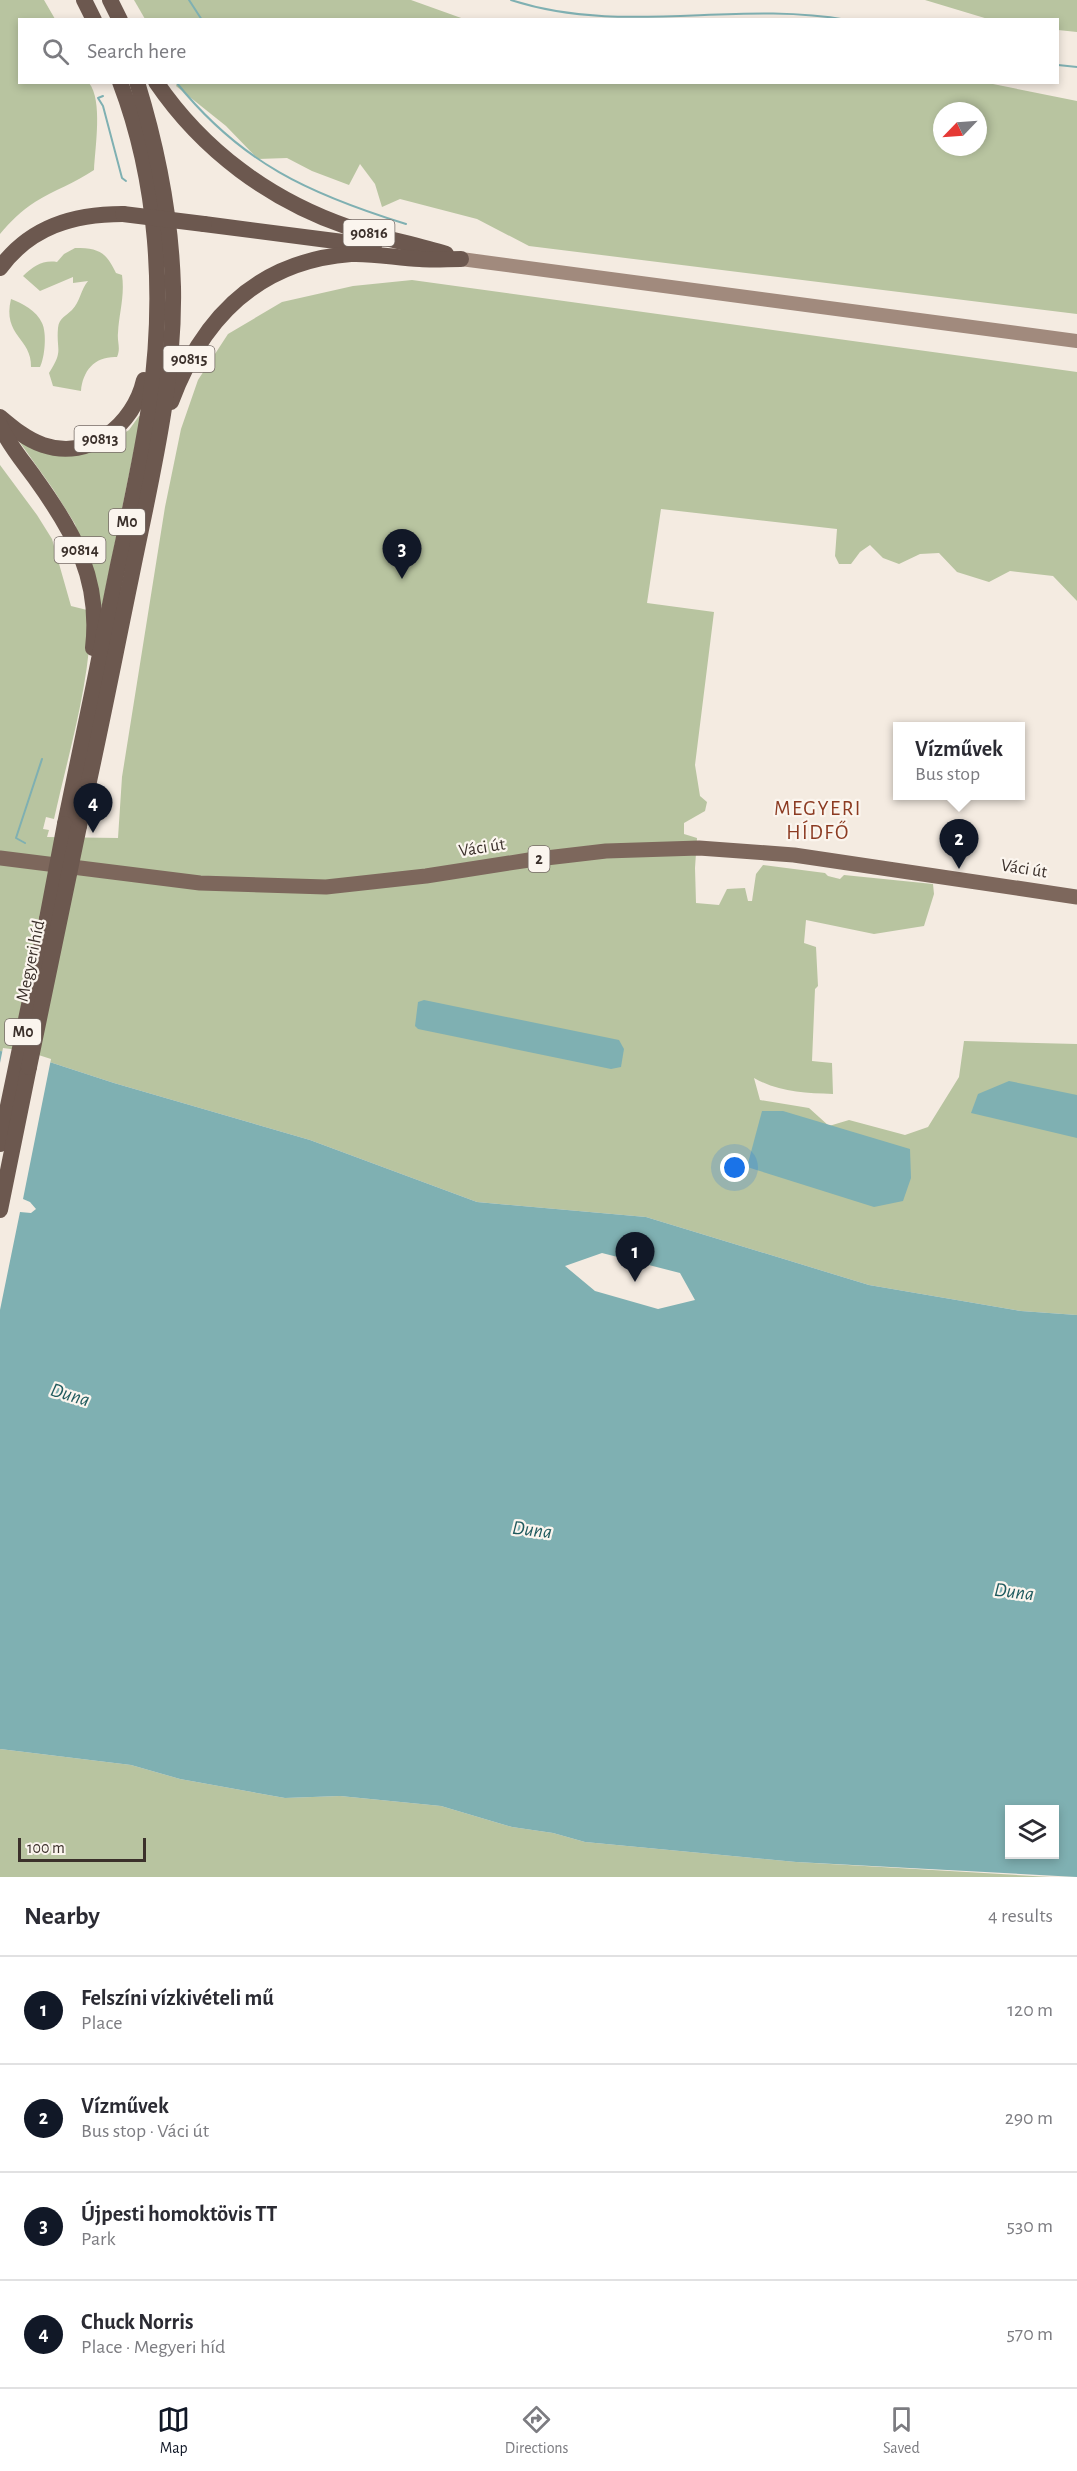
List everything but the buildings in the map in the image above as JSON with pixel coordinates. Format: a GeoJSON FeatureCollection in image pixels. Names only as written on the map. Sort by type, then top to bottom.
{"type":"FeatureCollection","features":[{"type":"Feature","properties":{"kind":"highway"},"geometry":{"type":"LineString","coordinates":[[84,0],[93,18]]}},
{"type":"Feature","properties":{"kind":"highway"},"geometry":{"type":"LineString","coordinates":[[103,0],[111,18]]}},
{"type":"Feature","properties":{"kind":"highway"},"geometry":{"type":"LineString","coordinates":[[110,0],[119,18]]}},
{"type":"Feature","properties":{"kind":"highway","name":"M0"},"geometry":{"type":"LineString","coordinates":[[72,825],[91,696],[141,454],[150,400],[154,347],[156,268],[150,206],[137,139],[121,84]]}},
{"type":"Feature","properties":{"kind":"highway","name":"M0"},"geometry":{"type":"LineString","coordinates":[[72,825],[151,479],[164,407],[171,344],[173,288],[168,216],[152,129],[138,84]]}},
{"type":"Feature","properties":{"kind":"highway","name":"90816"},"geometry":{"type":"LineString","coordinates":[[157,84],[178,112],[215,151],[281,197],[349,228],[461,259]]}},
{"type":"Feature","properties":{"kind":"highway"},"geometry":{"type":"LineString","coordinates":[[0,268],[21,245],[46,228],[78,217],[123,214],[461,259]]}},
{"type":"Feature","properties":{"kind":"highway","name":"90815"},"geometry":{"type":"LineString","coordinates":[[151,479],[161,452],[171,404],[192,354],[216,320],[231,304],[255,285],[302,263],[352,254],[419,259],[461,259]]}},
{"type":"Feature","properties":{"kind":"highway","name":"90813"},"geometry":{"type":"LineString","coordinates":[[0,417],[27,438],[45,446],[75,447],[101,439],[115,431],[134,409],[140,398],[148,361],[154,347]]}},
{"type":"Feature","properties":{"kind":"highway","name":"90814"},"geometry":{"type":"LineString","coordinates":[[0,424],[16,452],[62,516],[83,560],[94,610],[94,639],[89,677],[91,696]]}},
{"type":"Feature","properties":{"kind":"highway","name":"Megyeri híd"},"geometry":{"type":"LineString","coordinates":[[0,1144],[72,825]]}},
{"type":"Feature","properties":{"kind":"highway","name":"Megyeri híd"},"geometry":{"type":"LineString","coordinates":[[0,1210],[72,825]]}},
{"type":"Feature","properties":{"kind":"main road"},"geometry":{"type":"LineString","coordinates":[[461,259],[1077,341]]}},
{"type":"Feature","properties":{"kind":"main road","name":"Váci út"},"geometry":{"type":"LineString","coordinates":[[0,858],[200,883],[326,886],[426,876],[606,851],[699,848],[794,855],[1077,897]]}},
{"type":"Feature","properties":{"kind":"green space"},"geometry":{"type":"Polygon","coordinates":[[[0,0],[44,0],[54,18],[18,18],[18,84],[90,84],[96,101],[97,112],[94,170],[30,205],[16,216],[0,234],[0,0]]]}},
{"type":"Feature","properties":{"kind":"green space"},"geometry":{"type":"Polygon","coordinates":[[[134,0],[411,0],[461,18],[144,18],[134,0]]]}},
{"type":"Feature","properties":{"kind":"green space"},"geometry":{"type":"Polygon","coordinates":[[[925,0],[1077,0],[1077,32],[1059,30],[1059,18],[985,18],[925,0]]]}},
{"type":"Feature","properties":{"kind":"green space"},"geometry":{"type":"Polygon","coordinates":[[[177,84],[993,84],[1077,101],[1077,314],[529,246],[477,219],[400,199],[382,207],[375,184],[360,164],[349,185],[312,171],[287,158],[258,159],[226,126],[176,86],[177,84]]]}},
{"type":"Feature","properties":{"kind":"green space"},"geometry":{"type":"Polygon","coordinates":[[[75,248],[96,250],[101,253],[109,260],[116,273],[122,275],[123,283],[117,357],[109,357],[96,362],[87,371],[81,391],[53,386],[49,373],[58,355],[60,322],[75,307],[88,281],[73,283],[73,277],[40,291],[23,276],[38,264],[57,262],[64,254],[75,248]]]}},
{"type":"Feature","properties":{"kind":"green space"},"geometry":{"type":"Polygon","coordinates":[[[412,280],[1077,372],[1077,601],[1053,576],[1010,571],[989,582],[957,572],[939,553],[920,554],[899,564],[883,558],[870,545],[860,552],[851,564],[839,564],[835,556],[837,529],[661,509],[647,603],[714,612],[695,765],[700,796],[707,802],[705,811],[684,823],[684,834],[697,838],[696,903],[719,905],[727,889],[745,888],[748,901],[752,901],[756,874],[763,865],[825,873],[840,879],[844,875],[933,884],[934,894],[924,926],[874,934],[806,920],[804,943],[816,947],[818,986],[815,989],[812,1061],[832,1063],[833,1094],[782,1089],[754,1078],[760,1100],[809,1108],[829,1126],[849,1120],[905,1135],[928,1127],[959,1077],[964,1041],[1077,1044],[1077,1315],[1021,1311],[869,1285],[646,1217],[477,1202],[310,1140],[114,1083],[25,1054],[0,1051],[0,465],[52,539],[71,606],[91,611],[87,663],[78,716],[54,819],[46,817],[43,829],[49,830],[47,837],[118,838],[122,777],[165,507],[181,429],[198,380],[228,334],[282,302],[353,286],[412,280]]]}},
{"type":"Feature","properties":{"kind":"green space"},"geometry":{"type":"Polygon","coordinates":[[[11,299],[33,311],[42,323],[45,345],[40,367],[31,367],[27,349],[10,321],[11,299]]]}},
{"type":"Feature","properties":{"kind":"green space"},"geometry":{"type":"Polygon","coordinates":[[[141,416],[102,606],[75,524],[16,437],[105,445],[129,430],[141,416]]]}},
{"type":"Feature","properties":{"kind":"green space"},"geometry":{"type":"Polygon","coordinates":[[[0,1749],[131,1765],[180,1779],[285,1798],[340,1796],[441,1806],[512,1827],[553,1833],[585,1842],[796,1862],[1050,1877],[0,1877],[0,1749]]]}},
{"type":"Feature","properties":{"kind":"water"},"geometry":{"type":"Polygon","coordinates":[[[424,1000],[619,1040],[624,1049],[621,1067],[611,1069],[418,1029],[415,1026],[418,1002],[424,1000]]]}},
{"type":"Feature","properties":{"kind":"water","name":"Duna"},"geometry":{"type":"Polygon","coordinates":[[[0,1051],[25,1054],[114,1083],[310,1140],[477,1202],[646,1217],[869,1285],[1021,1311],[1077,1315],[1077,1877],[796,1862],[585,1842],[553,1833],[512,1827],[441,1806],[340,1796],[285,1798],[180,1779],[131,1765],[0,1749],[0,1051]],[[602,1253],[565,1266],[595,1291],[658,1309],[695,1300],[680,1273],[602,1253]]]}},
{"type":"Feature","properties":{"kind":"water"},"geometry":{"type":"Polygon","coordinates":[[[1009,1081],[1077,1095],[1077,1138],[971,1113],[978,1094],[1009,1081]]]}},
{"type":"Feature","properties":{"kind":"water"},"geometry":{"type":"Polygon","coordinates":[[[762,1111],[783,1111],[910,1149],[911,1178],[903,1201],[874,1207],[747,1167],[762,1111]]]}},
{"type":"Feature","properties":{"kind":"pier"},"geometry":{"type":"Polygon","coordinates":[[[3,1048],[26,1051],[51,1059],[23,1199],[30,1202],[36,1209],[31,1213],[20,1212],[0,1310],[0,1063],[3,1048]]]}},
{"type":"Feature","properties":{"kind":"waterway"},"geometry":{"type":"LineString","coordinates":[[189,0],[201,18]]}},
{"type":"Feature","properties":{"kind":"waterway"},"geometry":{"type":"LineString","coordinates":[[511,0],[552,10],[594,16],[763,14],[830,18]]}},
{"type":"Feature","properties":{"kind":"waterway"},"geometry":{"type":"LineString","coordinates":[[1059,65],[1077,67]]}},
{"type":"Feature","properties":{"kind":"waterway"},"geometry":{"type":"LineString","coordinates":[[178,84],[226,134],[252,155],[279,172],[338,201],[406,224]]}},
{"type":"Feature","properties":{"kind":"waterway"},"geometry":{"type":"LineString","coordinates":[[103,96],[98,98],[103,106],[122,178],[126,181]]}},
{"type":"Feature","properties":{"kind":"waterway"},"geometry":{"type":"LineString","coordinates":[[25,843],[16,838],[42,759]]}},
{"type":"Feature","properties":{"kind":"place","name":"Újpesti homoktövis TT"},"geometry":{"type":"Point","coordinates":[402,579]}},
{"type":"Feature","properties":{"kind":"place","name":"Chuck Norris"},"geometry":{"type":"Point","coordinates":[93,833]}},
{"type":"Feature","properties":{"kind":"place","name":"Vízművek"},"geometry":{"type":"Point","coordinates":[959,869]}},
{"type":"Feature","properties":{"kind":"place","name":"Felszíni vízkivételi mű"},"geometry":{"type":"Point","coordinates":[635,1282]}},
{"type":"Feature","properties":{"kind":"district","name":"MEGYERI HÍDFŐ"},"geometry":{"type":"Point","coordinates":[818,820]}}]}
